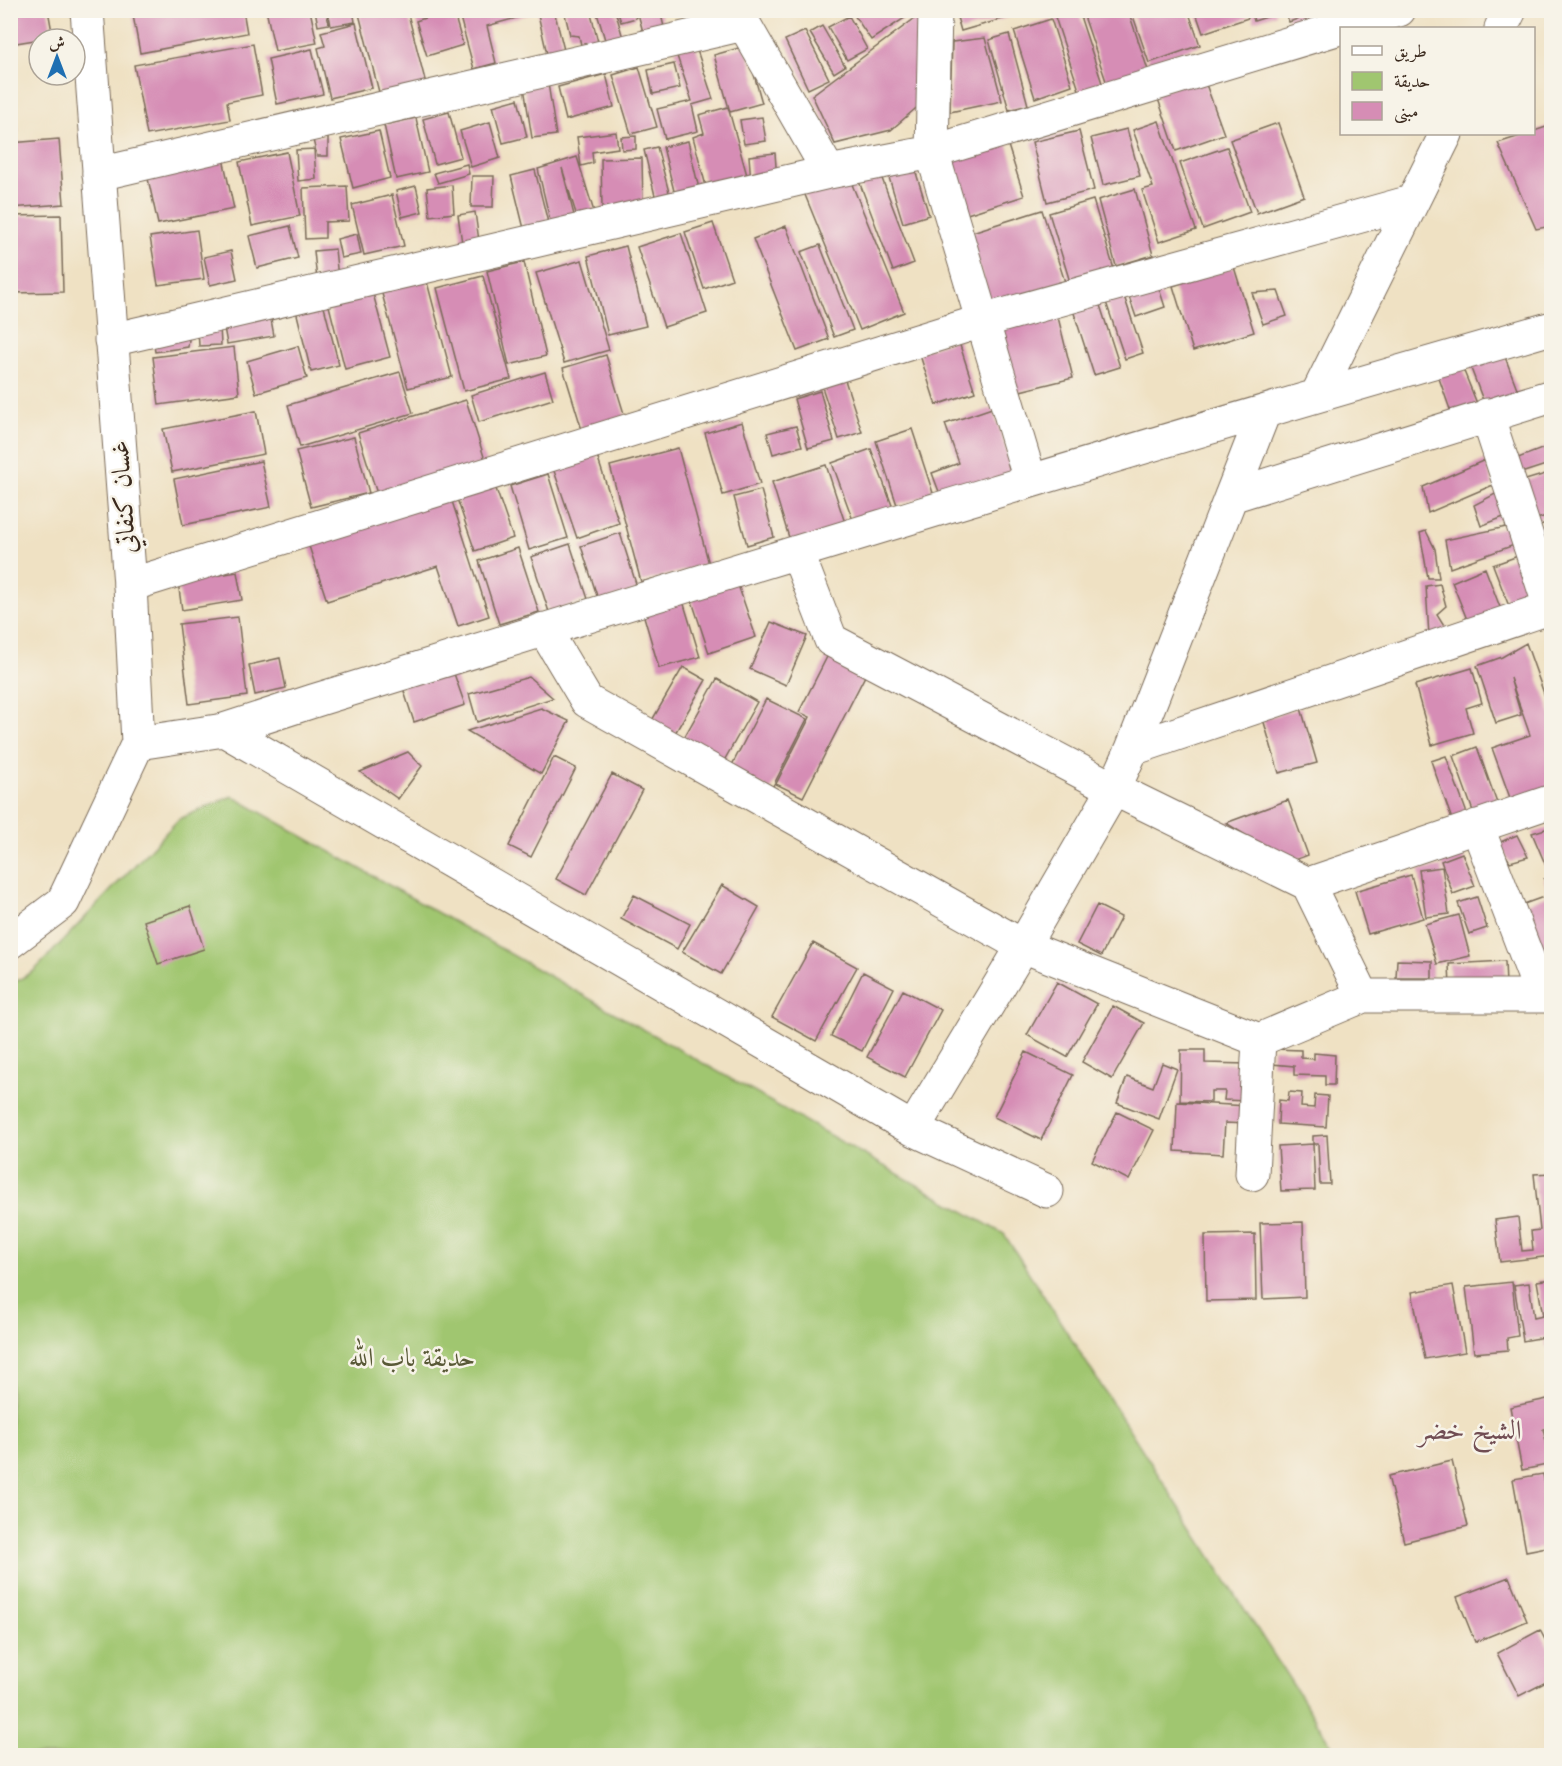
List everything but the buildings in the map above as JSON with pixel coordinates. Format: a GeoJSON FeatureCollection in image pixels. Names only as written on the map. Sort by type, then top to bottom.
{"type":"FeatureCollection","features":[{"type":"Feature","properties":{"kind":"street","name":"غسان كنفاتي"},"geometry":{"type":"LineString","coordinates":[[10,942],[63,902],[138,743],[130,585],[87,10]]}},
{"type":"Feature","properties":{"kind":"street"},"geometry":{"type":"LineString","coordinates":[[935,10],[932,153],[1030,480]]}},
{"type":"Feature","properties":{"kind":"street"},"geometry":{"type":"LineString","coordinates":[[1343,27],[1399,10]]}},
{"type":"Feature","properties":{"kind":"street"},"geometry":{"type":"LineString","coordinates":[[1502,27],[1510,10]]}},
{"type":"Feature","properties":{"kind":"street"},"geometry":{"type":"LineString","coordinates":[[99,174],[740,17],[829,172]]}},
{"type":"Feature","properties":{"kind":"street"},"geometry":{"type":"LineString","coordinates":[[111,340],[829,172],[932,153],[1340,28]]}},
{"type":"Feature","properties":{"kind":"street"},"geometry":{"type":"LineString","coordinates":[[1317,395],[1445,135]]}},
{"type":"Feature","properties":{"kind":"street"},"geometry":{"type":"LineString","coordinates":[[130,585],[982,321],[1411,202]]}},
{"type":"Feature","properties":{"kind":"street"},"geometry":{"type":"LineString","coordinates":[[138,743],[224,730],[1030,480],[1551,328]]}},
{"type":"Feature","properties":{"kind":"street"},"geometry":{"type":"LineString","coordinates":[[1231,496],[1551,396]]}},
{"type":"Feature","properties":{"kind":"street"},"geometry":{"type":"LineString","coordinates":[[913,1129],[1114,789],[1264,412]]}},
{"type":"Feature","properties":{"kind":"street"},"geometry":{"type":"LineString","coordinates":[[1132,748],[1551,607],[1487,415]]}},
{"type":"Feature","properties":{"kind":"street"},"geometry":{"type":"LineString","coordinates":[[797,552],[831,640],[1114,789],[1308,884],[1363,996]]}},
{"type":"Feature","properties":{"kind":"street"},"geometry":{"type":"LineString","coordinates":[[544,629],[587,701],[1023,946],[1259,1040],[1363,996],[1547,996],[1477,826]]}},
{"type":"Feature","properties":{"kind":"street"},"geometry":{"type":"LineString","coordinates":[[224,730],[913,1129],[1047,1191]]}},
{"type":"Feature","properties":{"kind":"street"},"geometry":{"type":"LineString","coordinates":[[1308,884],[1551,801]]}},
{"type":"Feature","properties":{"kind":"street"},"geometry":{"type":"LineString","coordinates":[[1252,1174],[1259,1040]]}},
{"type":"Feature","properties":{"kind":"green space","name":"حديقة باب الله"},"geometry":{"type":"Polygon","coordinates":[[[232,796],[1004,1234],[1338,1755],[11,1755],[10,985],[34,971],[179,819],[232,796]]]}},
{"type":"Feature","properties":{"kind":"district","name":"الشيخ خضر"},"geometry":{"type":"Point","coordinates":[1470,1430]}}]}
